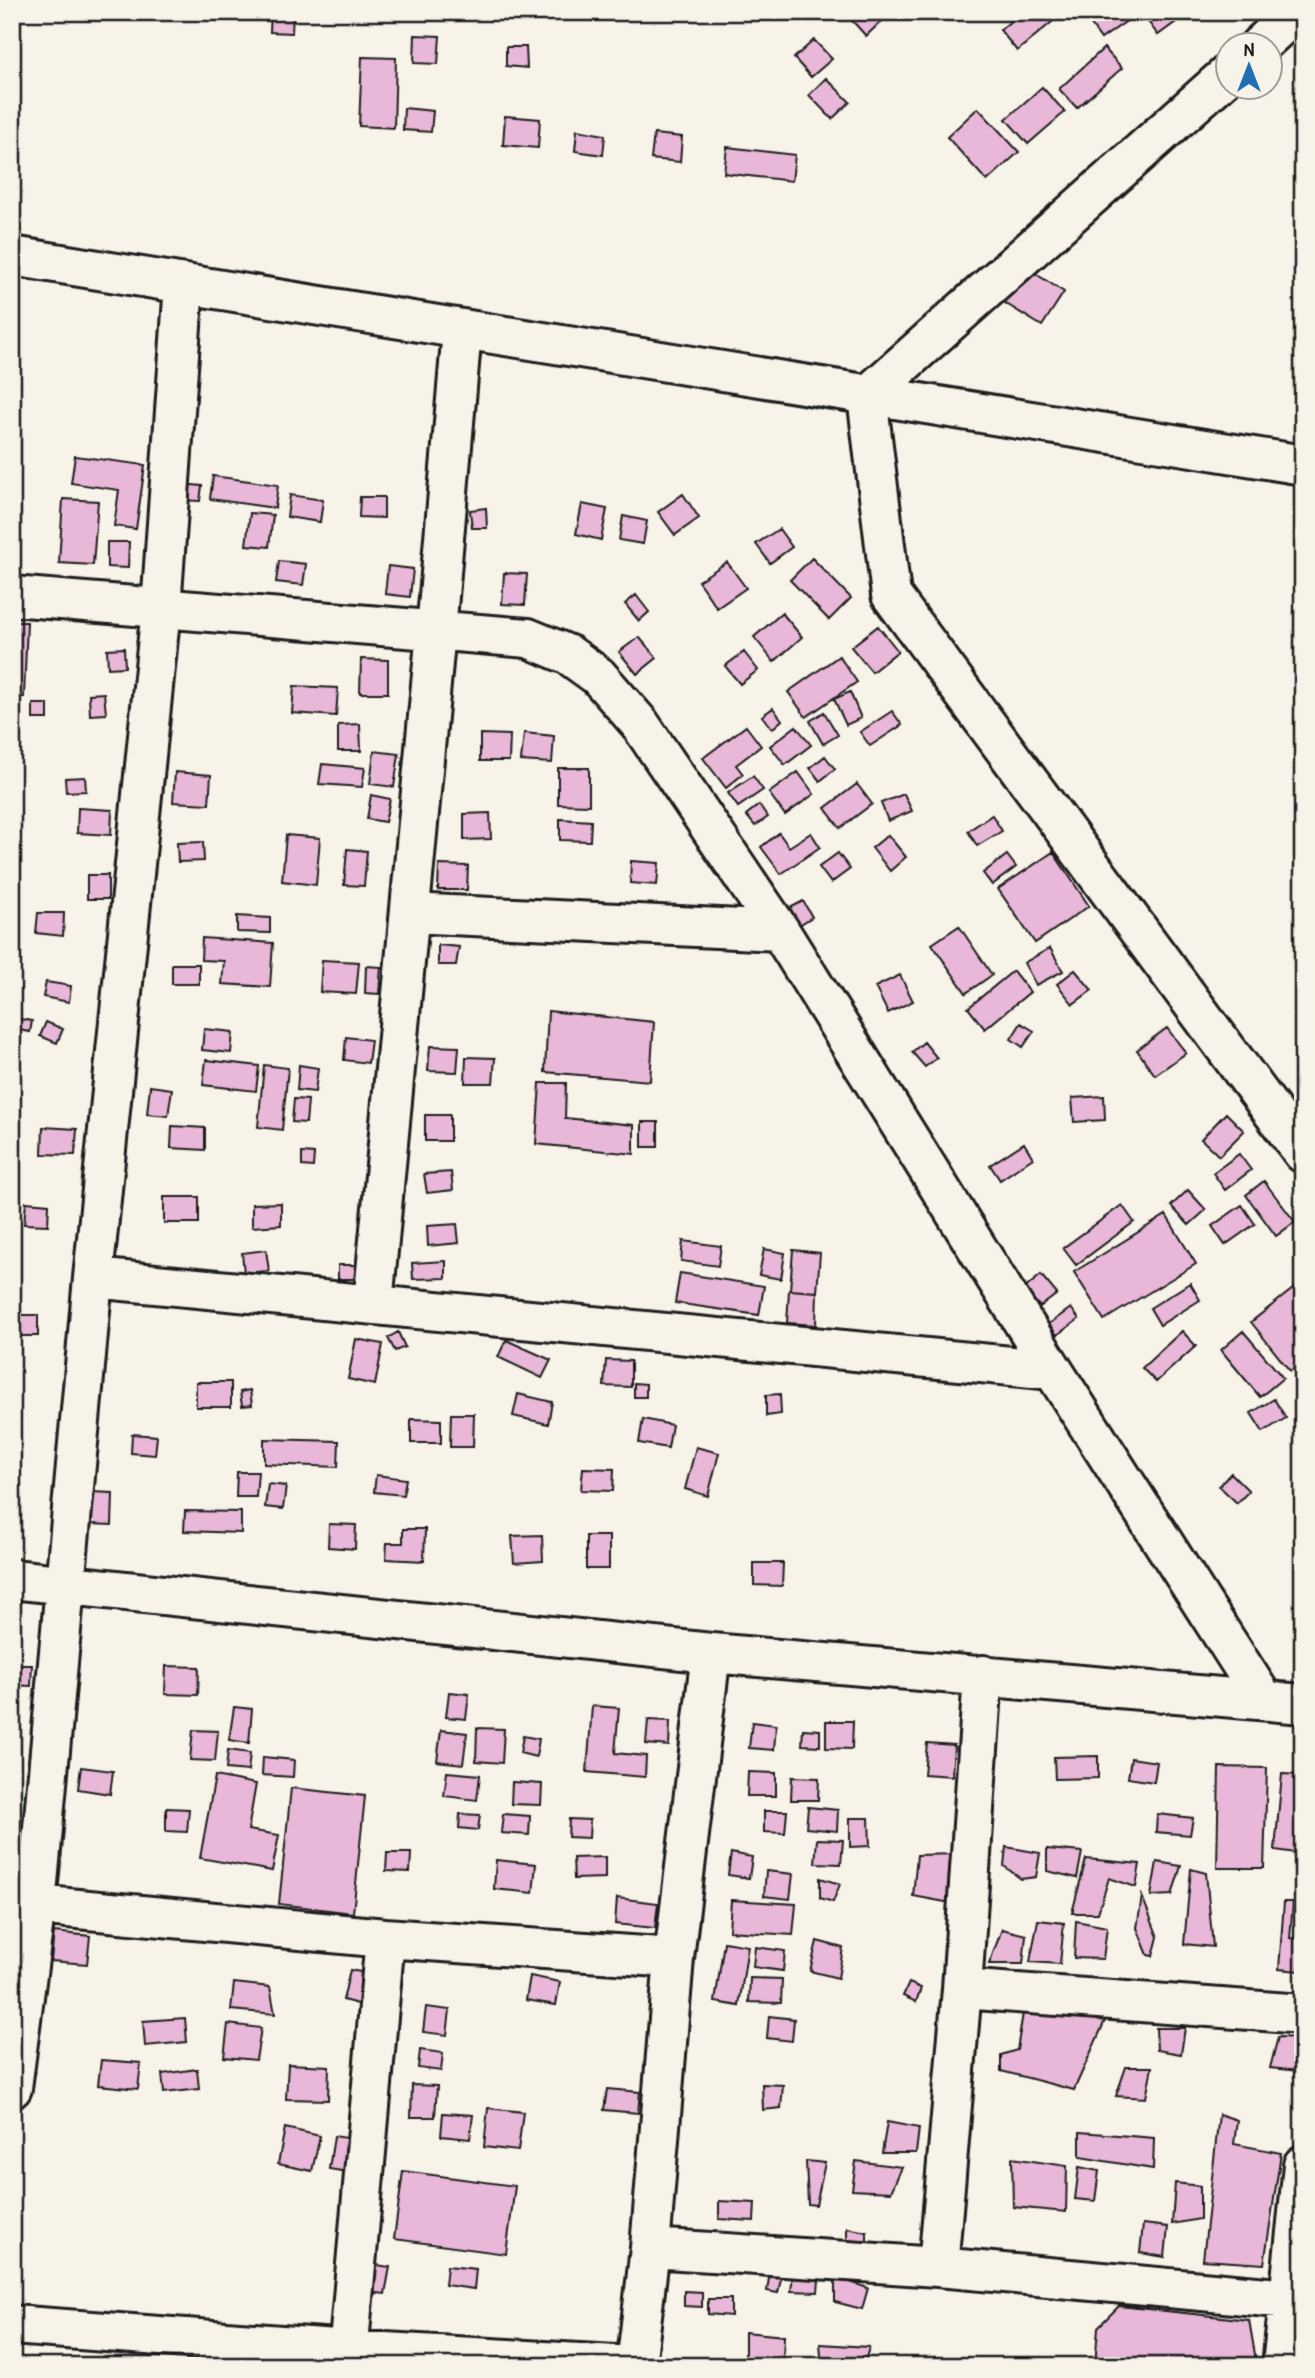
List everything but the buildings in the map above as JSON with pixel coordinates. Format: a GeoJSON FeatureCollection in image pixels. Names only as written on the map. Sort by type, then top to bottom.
{"type":"FeatureCollection","features":[{"type":"Feature","properties":{"kind":"street"},"geometry":{"type":"LineString","coordinates":[[1274,32],[1296,12]]}},
{"type":"Feature","properties":{"kind":"street"},"geometry":{"type":"LineString","coordinates":[[867,396],[1214,86]]}},
{"type":"Feature","properties":{"kind":"street"},"geometry":{"type":"LineString","coordinates":[[12,256],[1303,465]]}},
{"type":"Feature","properties":{"kind":"street"},"geometry":{"type":"LineString","coordinates":[[12,2088],[36,1905],[93,1278],[161,608],[184,284]]}},
{"type":"Feature","properties":{"kind":"street"},"geometry":{"type":"LineString","coordinates":[[373,1304],[462,330]]}},
{"type":"Feature","properties":{"kind":"street"},"geometry":{"type":"LineString","coordinates":[[867,396],[891,595],[1303,1153]]}},
{"type":"Feature","properties":{"kind":"street"},"geometry":{"type":"LineString","coordinates":[[12,596],[528,638],[569,655],[598,676],[639,724],[780,931],[1053,1370],[1264,1700]]}},
{"type":"Feature","properties":{"kind":"street"},"geometry":{"type":"LineString","coordinates":[[410,913],[780,931]]}},
{"type":"Feature","properties":{"kind":"street"},"geometry":{"type":"LineString","coordinates":[[93,1278],[1053,1370]]}},
{"type":"Feature","properties":{"kind":"street"},"geometry":{"type":"LineString","coordinates":[[12,1579],[710,1653],[1303,1704]]}},
{"type":"Feature","properties":{"kind":"street"},"geometry":{"type":"LineString","coordinates":[[12,2325],[348,2358],[635,2366],[650,2248],[674,1958],[710,1653]]}},
{"type":"Feature","properties":{"kind":"street"},"geometry":{"type":"LineString","coordinates":[[938,2267],[962,1989],[983,1675]]}},
{"type":"Feature","properties":{"kind":"street"},"geometry":{"type":"LineString","coordinates":[[36,1905],[385,1938],[674,1958]]}},
{"type":"Feature","properties":{"kind":"street"},"geometry":{"type":"LineString","coordinates":[[348,2358],[385,1938]]}},
{"type":"Feature","properties":{"kind":"street"},"geometry":{"type":"LineString","coordinates":[[962,1989],[1303,2014]]}},
{"type":"Feature","properties":{"kind":"street"},"geometry":{"type":"LineString","coordinates":[[1282,2366],[1303,2165]]}},
{"type":"Feature","properties":{"kind":"street"},"geometry":{"type":"LineString","coordinates":[[650,2248],[938,2267],[1289,2299]]}}]}
